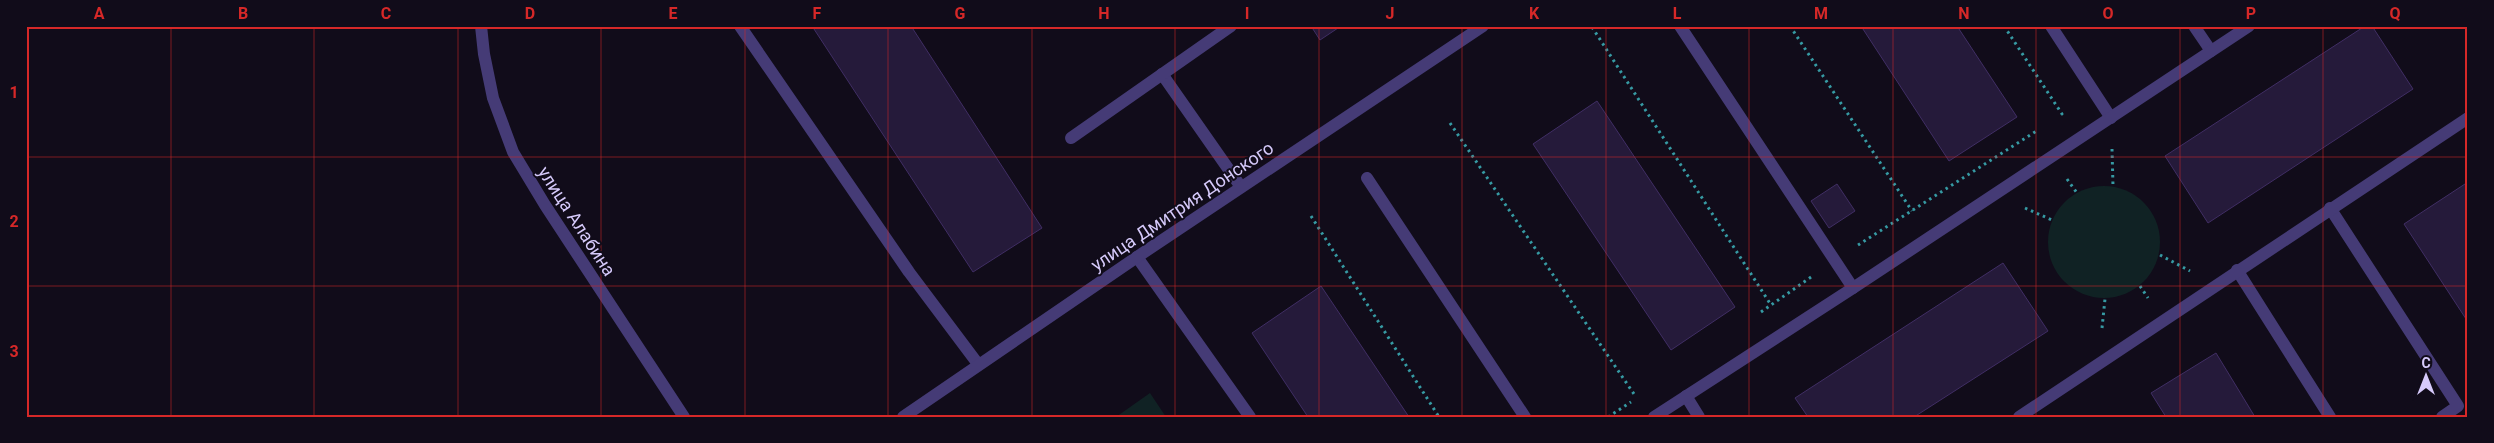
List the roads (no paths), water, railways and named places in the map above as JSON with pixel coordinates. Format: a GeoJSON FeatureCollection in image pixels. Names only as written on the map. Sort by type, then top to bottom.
{"type":"FeatureCollection","features":[{"type":"Feature","properties":{"kind":"street","name":"улица Алабина"},"geometry":{"type":"LineString","coordinates":[[481,26],[484,54],[493,98],[513,152],[545,205],[684,417]]}},
{"type":"Feature","properties":{"kind":"street"},"geometry":{"type":"LineString","coordinates":[[740,26],[909,272],[978,364]]}},
{"type":"Feature","properties":{"kind":"street"},"geometry":{"type":"LineString","coordinates":[[1071,138],[1231,26]]}},
{"type":"Feature","properties":{"kind":"street","name":"улица Дмитрия Донского"},"geometry":{"type":"LineString","coordinates":[[903,417],[978,364],[1483,26]]}},
{"type":"Feature","properties":{"kind":"street"},"geometry":{"type":"LineString","coordinates":[[1680,26],[1853,288]]}},
{"type":"Feature","properties":{"kind":"street"},"geometry":{"type":"LineString","coordinates":[[2051,26],[2112,118]]}},
{"type":"Feature","properties":{"kind":"street"},"geometry":{"type":"LineString","coordinates":[[2194,26],[2211,51]]}},
{"type":"Feature","properties":{"kind":"street"},"geometry":{"type":"LineString","coordinates":[[1654,417],[1930,238],[2249,26]]}},
{"type":"Feature","properties":{"kind":"street"},"geometry":{"type":"LineString","coordinates":[[1162,74],[1241,187]]}},
{"type":"Feature","properties":{"kind":"street"},"geometry":{"type":"LineString","coordinates":[[2019,417],[2330,208],[2468,118]]}},
{"type":"Feature","properties":{"kind":"street"},"geometry":{"type":"LineString","coordinates":[[1367,178],[1525,417]]}},
{"type":"Feature","properties":{"kind":"street"},"geometry":{"type":"LineString","coordinates":[[2330,208],[2458,406],[2442,417]]}},
{"type":"Feature","properties":{"kind":"street"},"geometry":{"type":"LineString","coordinates":[[1137,257],[1250,417]]}},
{"type":"Feature","properties":{"kind":"street"},"geometry":{"type":"LineString","coordinates":[[2237,270],[2330,417]]}},
{"type":"Feature","properties":{"kind":"street"},"geometry":{"type":"LineString","coordinates":[[1686,396],[1699,417]]}}]}
